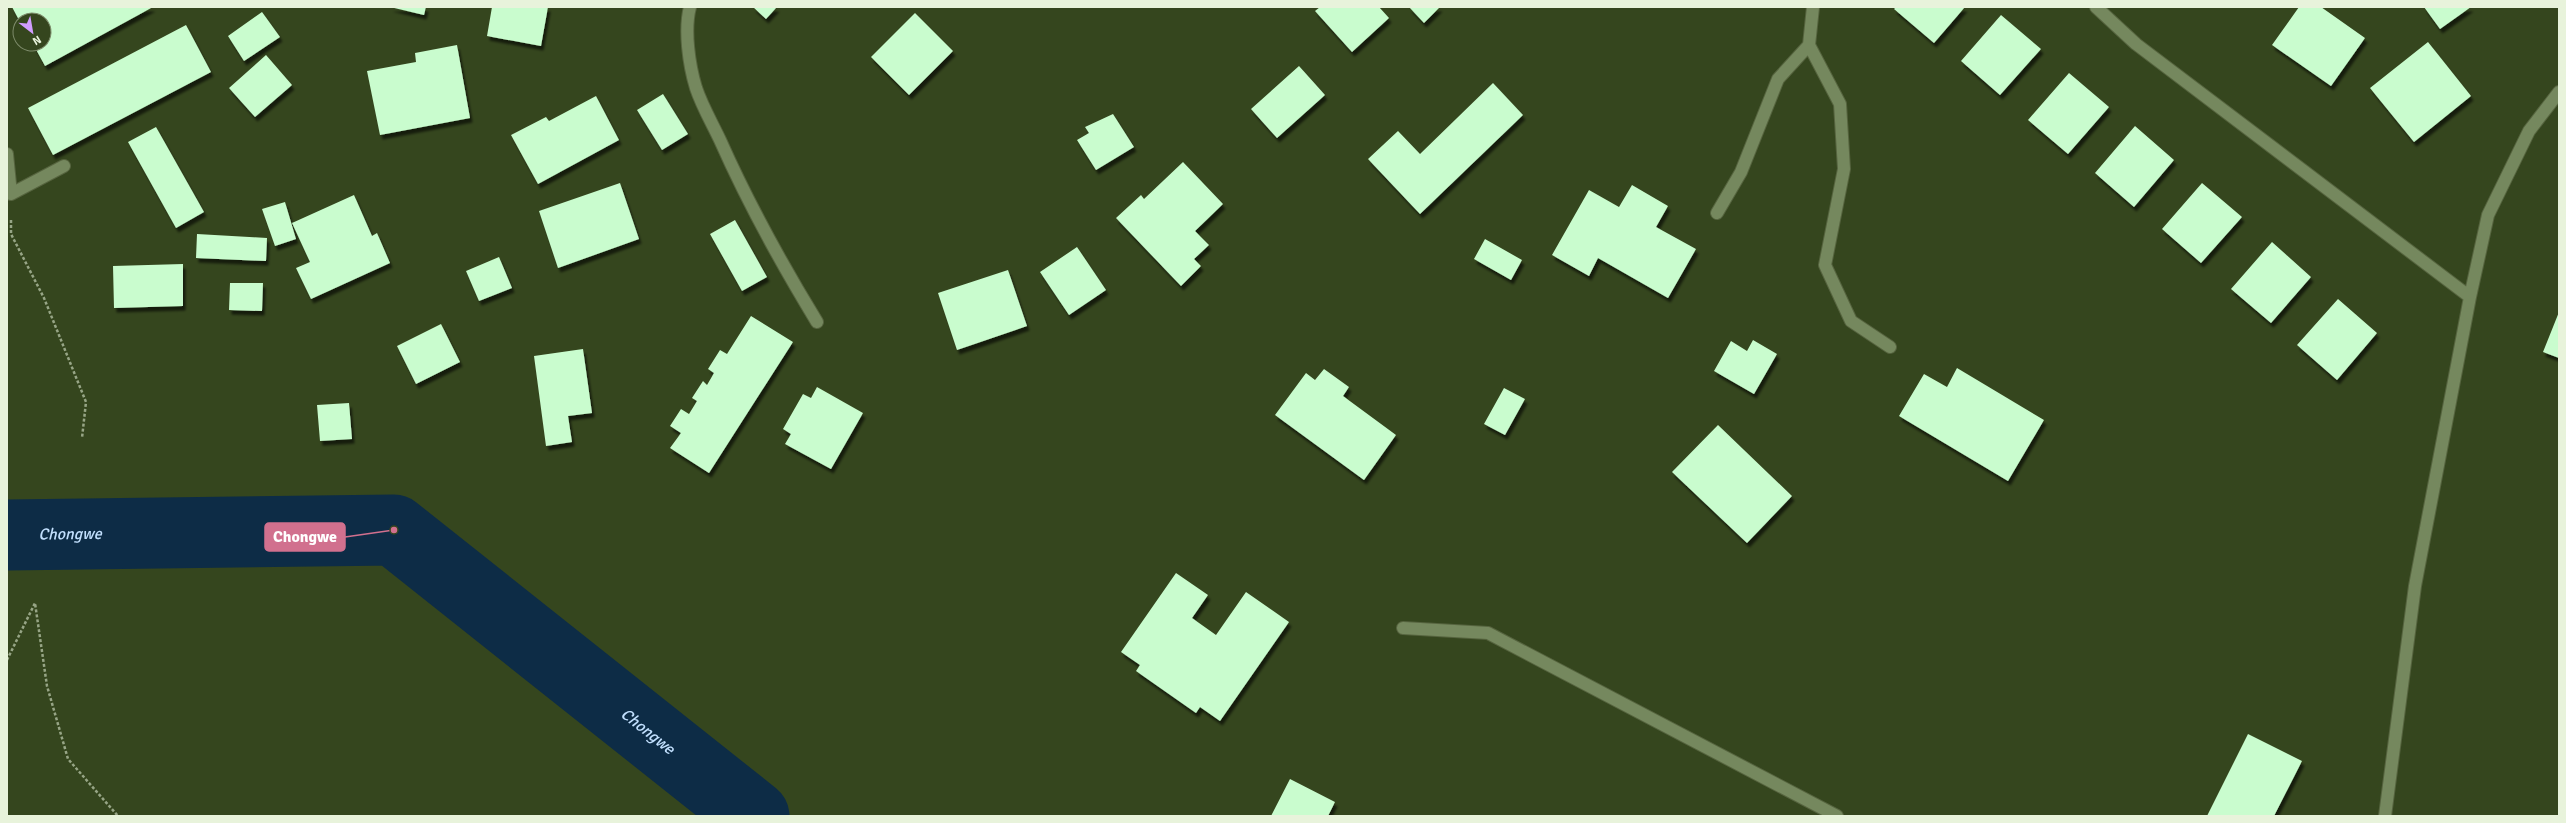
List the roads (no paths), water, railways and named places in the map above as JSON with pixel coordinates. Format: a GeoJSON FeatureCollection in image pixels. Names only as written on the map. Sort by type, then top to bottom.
{"type":"FeatureCollection","features":[{"type":"Feature","properties":{"kind":"street"},"geometry":{"type":"LineString","coordinates":[[690,7],[688,16],[690,52],[696,88],[733,169],[778,258],[817,322]]}},
{"type":"Feature","properties":{"kind":"street"},"geometry":{"type":"LineString","coordinates":[[1813,7],[1809,45],[1840,104],[1844,169],[1825,265],[1851,321],[1890,347]]}},
{"type":"Feature","properties":{"kind":"street"},"geometry":{"type":"LineString","coordinates":[[2096,7],[2136,44],[2470,297]]}},
{"type":"Feature","properties":{"kind":"street"},"geometry":{"type":"LineString","coordinates":[[1717,213],[1741,172],[1778,78],[1809,45]]}},
{"type":"Feature","properties":{"kind":"street"},"geometry":{"type":"LineString","coordinates":[[2385,816],[2415,586],[2470,297],[2488,215],[2529,131],[2559,92]]}},
{"type":"Feature","properties":{"kind":"street"},"geometry":{"type":"LineString","coordinates":[[7,154],[11,194],[64,166]]}},
{"type":"Feature","properties":{"kind":"street"},"geometry":{"type":"LineString","coordinates":[[1403,628],[1488,633],[1837,816]]}},
{"type":"Feature","properties":{"kind":"waterway","name":"Chongwe"},"geometry":{"type":"LineString","coordinates":[[7,535],[394,530],[754,816]]}},
{"type":"Feature","properties":{"kind":"place","name":"Chongwe"},"geometry":{"type":"Point","coordinates":[394,530]}}]}
